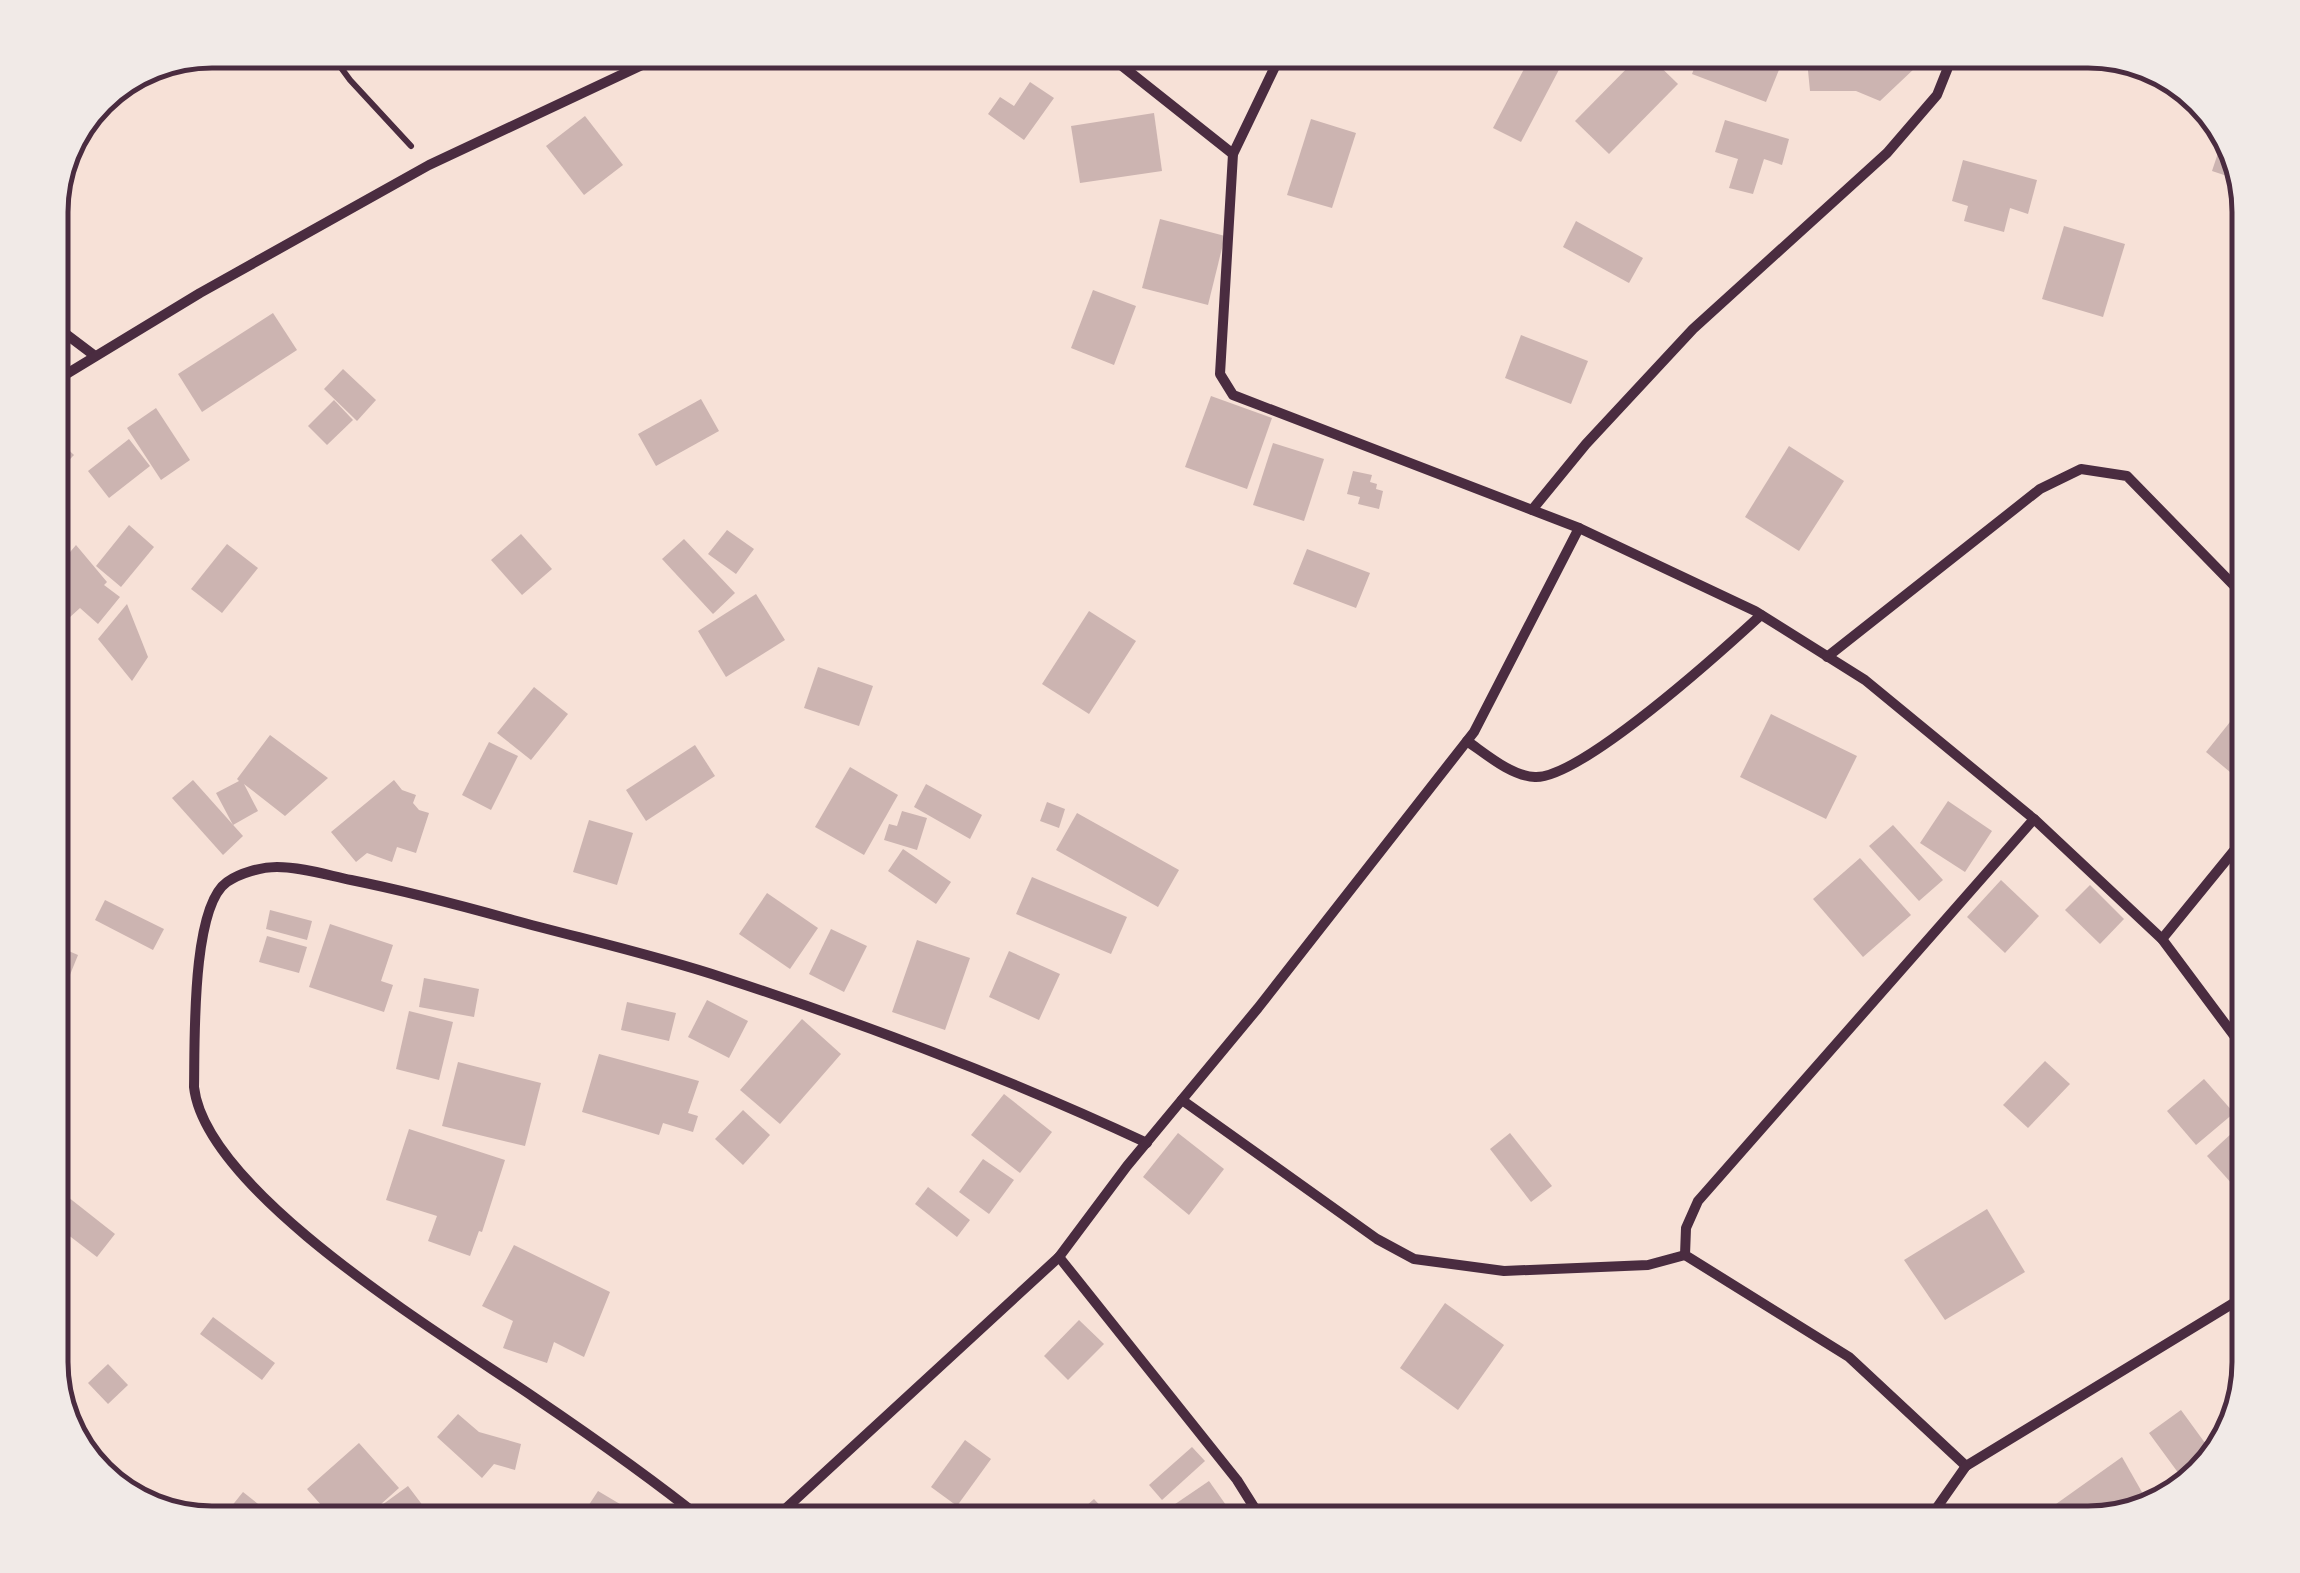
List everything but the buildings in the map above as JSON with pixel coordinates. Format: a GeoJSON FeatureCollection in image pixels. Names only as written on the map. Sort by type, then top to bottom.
{"type":"FeatureCollection","features":[{"type":"Feature","properties":{"kind":"street"},"geometry":{"type":"LineString","coordinates":[[68,373],[200,293],[429,165],[636,68]]}},
{"type":"Feature","properties":{"kind":"street"},"geometry":{"type":"LineString","coordinates":[[1125,68],[1233,154]]}},
{"type":"Feature","properties":{"kind":"street"},"geometry":{"type":"LineString","coordinates":[[1274,68],[1233,154],[1220,374],[1233,395],[1580,528],[1761,615],[1865,680],[2034,818],[2162,939],[2232,1033]]}},
{"type":"Feature","properties":{"kind":"street"},"geometry":{"type":"LineString","coordinates":[[1532,510],[1586,444],[1692,329],[1887,153],[1937,95],[1948,68]]}},
{"type":"Feature","properties":{"kind":"street"},"geometry":{"type":"LineString","coordinates":[[68,336],[95,356]]}},
{"type":"Feature","properties":{"kind":"street"},"geometry":{"type":"LineString","coordinates":[[1827,656],[2040,488],[2081,469],[2128,476],[2232,583]]}},
{"type":"Feature","properties":{"kind":"street"},"geometry":{"type":"LineString","coordinates":[[789,1506],[1059,1258],[1474,732],[1580,528]]}},
{"type":"Feature","properties":{"kind":"street"},"geometry":{"type":"LineString","coordinates":[[1467,741],[1514,771],[1537,777],[1569,765],[1588,756],[1668,695],[1761,615]]}},
{"type":"Feature","properties":{"kind":"street"},"geometry":{"type":"LineString","coordinates":[[1685,1255],[1686,1228],[1698,1201],[2034,818]]}},
{"type":"Feature","properties":{"kind":"street"},"geometry":{"type":"LineString","coordinates":[[2162,939],[2232,852]]}},
{"type":"Feature","properties":{"kind":"street"},"geometry":{"type":"LineString","coordinates":[[686,1506],[639,1469],[329,1257],[222,1152],[205,1127],[194,1087],[198,964],[207,920],[223,884],[244,873],[275,866],[312,872],[412,892],[722,977],[926,1049],[1148,1143]]}},
{"type":"Feature","properties":{"kind":"street"},"geometry":{"type":"LineString","coordinates":[[1182,1100],[1377,1239],[1414,1258],[1504,1272],[1648,1265],[1685,1255],[1849,1357],[1966,1466]]}},
{"type":"Feature","properties":{"kind":"street"},"geometry":{"type":"LineString","coordinates":[[1059,1258],[1253,1506]]}},
{"type":"Feature","properties":{"kind":"street"},"geometry":{"type":"LineString","coordinates":[[1938,1506],[1966,1466],[2232,1304]]}},
{"type":"Feature","properties":{"kind":"path"},"geometry":{"type":"LineString","coordinates":[[341,68],[429,165]]}}]}
